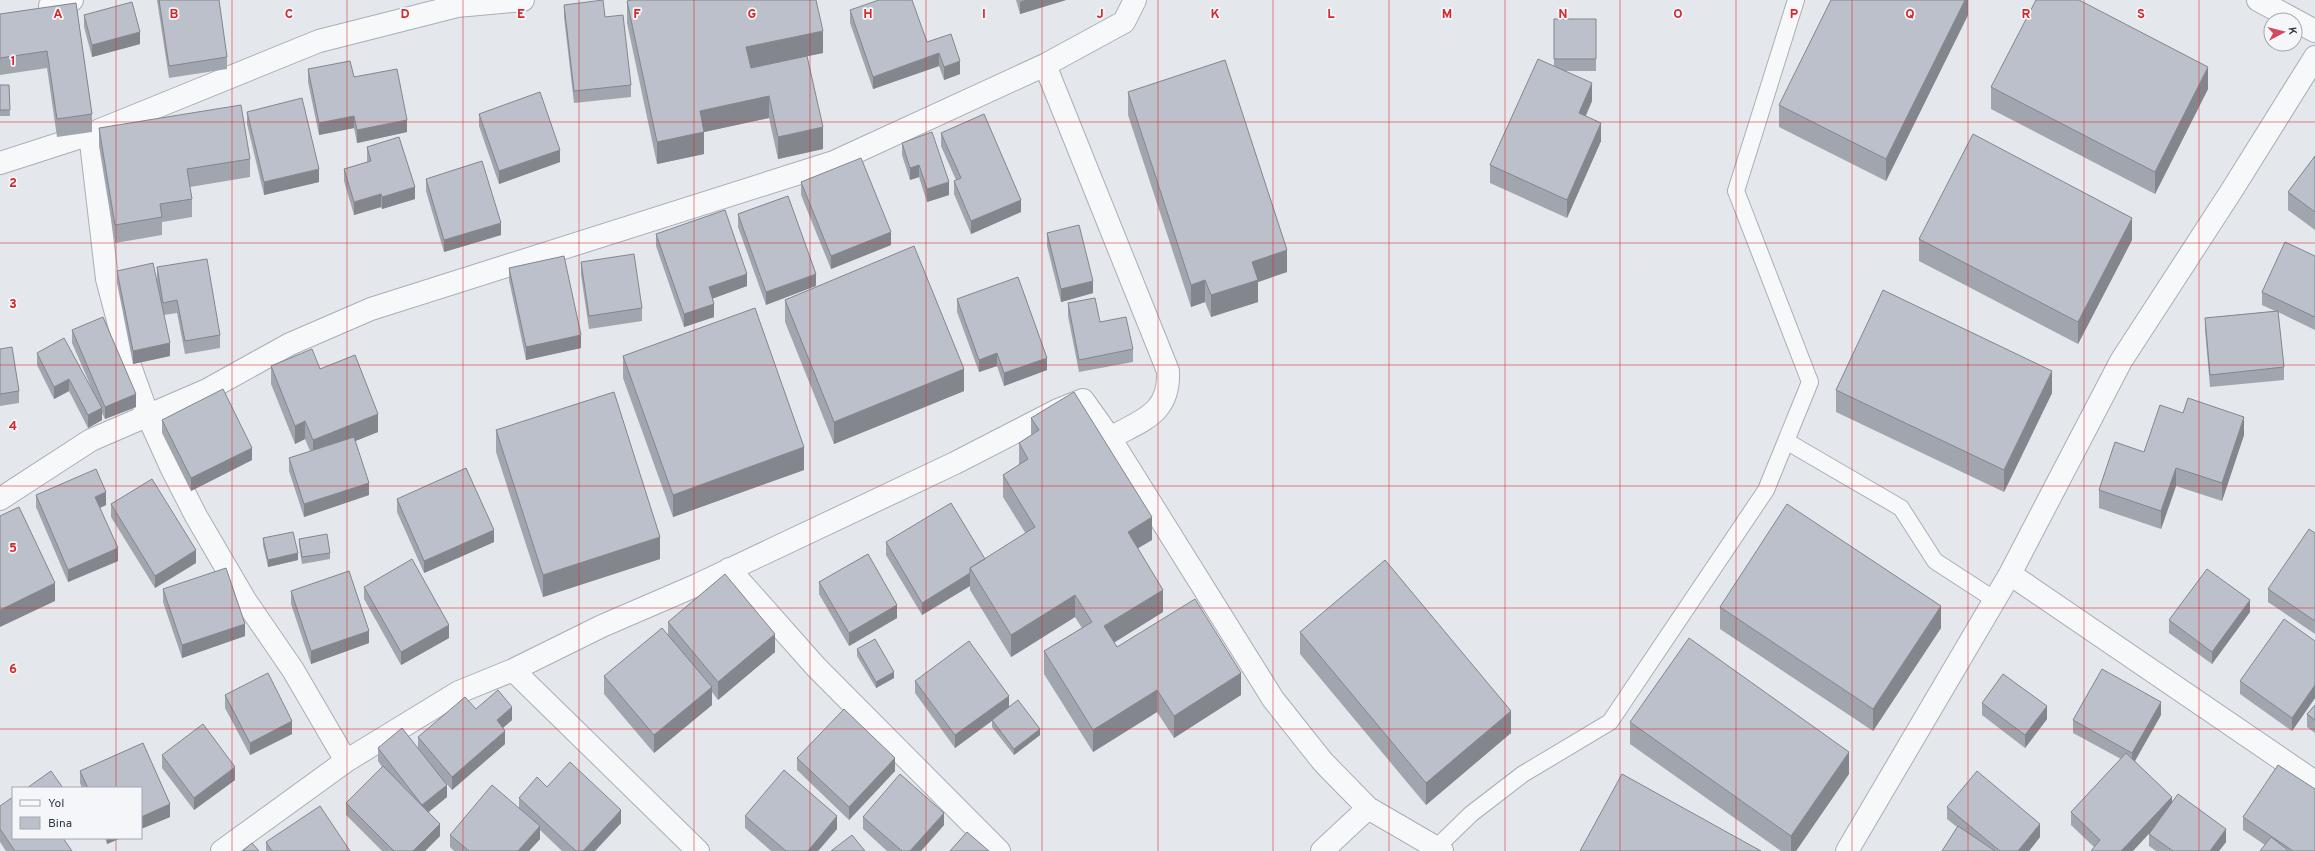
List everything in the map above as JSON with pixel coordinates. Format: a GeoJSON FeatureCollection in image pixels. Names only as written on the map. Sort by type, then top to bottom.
{"type":"FeatureCollection","features":[{"type":"Feature","properties":{"kind":"street"},"geometry":{"type":"LineString","coordinates":[[50,6],[72,0]]}},
{"type":"Feature","properties":{"kind":"street"},"geometry":{"type":"LineString","coordinates":[[0,163],[90,134],[319,41],[455,3],[516,0]]}},
{"type":"Feature","properties":{"kind":"street"},"geometry":{"type":"LineString","coordinates":[[0,499],[91,440],[208,390],[290,344],[371,309],[834,162],[1045,65],[1124,22],[1135,0]]}},
{"type":"Feature","properties":{"kind":"street"},"geometry":{"type":"LineString","coordinates":[[2258,0],[2315,31]]}},
{"type":"Feature","properties":{"kind":"street"},"geometry":{"type":"LineString","coordinates":[[1847,851],[2010,574],[2121,361],[2232,190],[2315,56]]}},
{"type":"Feature","properties":{"kind":"street"},"geometry":{"type":"LineString","coordinates":[[1045,65],[1168,371],[1169,385],[1165,399],[1156,412],[1110,438]]}},
{"type":"Feature","properties":{"kind":"street"},"geometry":{"type":"LineString","coordinates":[[90,134],[107,279],[130,366],[148,416],[171,467],[200,523],[245,600],[293,670],[346,761]]}},
{"type":"Feature","properties":{"kind":"street"},"geometry":{"type":"LineString","coordinates":[[222,851],[346,761],[459,692],[513,670],[602,626],[697,585],[955,463],[1058,410],[1083,400],[1110,438],[1273,699],[1323,762],[1368,808],[1439,850]]}},
{"type":"Feature","properties":{"kind":"street"},"geometry":{"type":"LineString","coordinates":[[729,569],[816,667],[999,851]]}},
{"type":"Feature","properties":{"kind":"street"},"geometry":{"type":"LineString","coordinates":[[2010,574],[2315,782]]}},
{"type":"Feature","properties":{"kind":"street"},"geometry":{"type":"LineString","coordinates":[[513,670],[688,848]]}},
{"type":"Feature","properties":{"kind":"street"},"geometry":{"type":"LineString","coordinates":[[1322,851],[1368,808]]}},
{"type":"Feature","properties":{"kind":"lane"},"geometry":{"type":"LineString","coordinates":[[1439,850],[1471,814],[1523,774],[1610,722],[1766,490],[1810,382],[1736,191],[1796,0]]}},
{"type":"Feature","properties":{"kind":"lane"},"geometry":{"type":"LineString","coordinates":[[1786,441],[1901,508],[1935,561],[1995,600]]}},
{"type":"Feature","properties":{"kind":"building"},"geometry":{"type":"Polygon","coordinates":[[[159,0],[219,0],[227,57],[169,66],[159,0]]]}},
{"type":"Feature","properties":{"kind":"building"},"geometry":{"type":"Polygon","coordinates":[[[603,0],[605,17],[623,15],[631,85],[574,91],[564,5],[603,0]]]}},
{"type":"Feature","properties":{"kind":"building"},"geometry":{"type":"Polygon","coordinates":[[[816,0],[823,31],[746,47],[751,68],[807,56],[823,127],[778,137],[769,96],[700,111],[704,132],[657,142],[627,1],[816,0]]]}},
{"type":"Feature","properties":{"kind":"building"},"geometry":{"type":"Polygon","coordinates":[[[879,0],[912,0],[927,42],[951,34],[960,61],[944,67],[939,53],[873,77],[850,10],[879,0]]]}},
{"type":"Feature","properties":{"kind":"building"},"geometry":{"type":"Polygon","coordinates":[[[1831,0],[1965,0],[1886,159],[1779,105],[1831,0]]]}},
{"type":"Feature","properties":{"kind":"building"},"geometry":{"type":"Polygon","coordinates":[[[2036,0],[2079,0],[2208,67],[2155,172],[1991,87],[2036,0]]]}},
{"type":"Feature","properties":{"kind":"building"},"geometry":{"type":"Polygon","coordinates":[[[132,2],[140,32],[92,45],[84,15],[132,2]]]}},
{"type":"Feature","properties":{"kind":"building"},"geometry":{"type":"Polygon","coordinates":[[[76,3],[92,114],[57,119],[47,51],[0,58],[0,14],[76,3]]]}},
{"type":"Feature","properties":{"kind":"building"},"geometry":{"type":"Polygon","coordinates":[[[1554,19],[1596,19],[1596,59],[1554,59],[1554,19]]]}},
{"type":"Feature","properties":{"kind":"building"},"geometry":{"type":"Polygon","coordinates":[[[1538,59],[1592,83],[1579,113],[1601,123],[1567,200],[1490,165],[1538,59]]]}},
{"type":"Feature","properties":{"kind":"building"},"geometry":{"type":"Polygon","coordinates":[[[1225,60],[1287,250],[1252,262],[1258,280],[1211,295],[1205,280],[1191,285],[1128,92],[1225,60]]]}},
{"type":"Feature","properties":{"kind":"building"},"geometry":{"type":"Polygon","coordinates":[[[350,61],[354,77],[397,69],[407,120],[357,130],[354,116],[319,123],[308,69],[350,61]]]}},
{"type":"Feature","properties":{"kind":"building"},"geometry":{"type":"Polygon","coordinates":[[[0,85],[9,85],[10,110],[0,110],[0,85]]]}},
{"type":"Feature","properties":{"kind":"building"},"geometry":{"type":"Polygon","coordinates":[[[540,92],[560,150],[499,171],[479,114],[540,92]]]}},
{"type":"Feature","properties":{"kind":"building"},"geometry":{"type":"Polygon","coordinates":[[[302,98],[319,169],[264,182],[247,112],[302,98]]]}},
{"type":"Feature","properties":{"kind":"building"},"geometry":{"type":"Polygon","coordinates":[[[241,105],[250,159],[187,169],[192,199],[160,204],[162,217],[115,225],[99,128],[241,105]]]}},
{"type":"Feature","properties":{"kind":"building"},"geometry":{"type":"Polygon","coordinates":[[[984,114],[1021,200],[971,221],[954,181],[961,178],[941,133],[984,114]]]}},
{"type":"Feature","properties":{"kind":"building"},"geometry":{"type":"Polygon","coordinates":[[[932,132],[949,182],[927,189],[919,165],[910,168],[902,143],[932,132]]]}},
{"type":"Feature","properties":{"kind":"building"},"geometry":{"type":"Polygon","coordinates":[[[1973,134],[2132,218],[2078,322],[1919,239],[1973,134]]]}},
{"type":"Feature","properties":{"kind":"building"},"geometry":{"type":"Polygon","coordinates":[[[399,137],[415,187],[382,197],[381,194],[354,202],[344,169],[371,161],[367,147],[399,137]]]}},
{"type":"Feature","properties":{"kind":"building"},"geometry":{"type":"Polygon","coordinates":[[[2315,156],[2315,212],[2288,192],[2315,156]]]}},
{"type":"Feature","properties":{"kind":"building"},"geometry":{"type":"Polygon","coordinates":[[[861,158],[891,232],[831,256],[801,182],[861,158]]]}},
{"type":"Feature","properties":{"kind":"building"},"geometry":{"type":"Polygon","coordinates":[[[482,161],[501,223],[444,240],[426,179],[482,161]]]}},
{"type":"Feature","properties":{"kind":"building"},"geometry":{"type":"Polygon","coordinates":[[[788,196],[816,274],[766,292],[738,214],[788,196]]]}},
{"type":"Feature","properties":{"kind":"building"},"geometry":{"type":"Polygon","coordinates":[[[725,210],[747,274],[709,287],[714,304],[684,314],[656,234],[725,210]]]}},
{"type":"Feature","properties":{"kind":"building"},"geometry":{"type":"Polygon","coordinates":[[[1079,225],[1093,281],[1061,289],[1047,233],[1079,225]]]}},
{"type":"Feature","properties":{"kind":"building"},"geometry":{"type":"Polygon","coordinates":[[[2285,242],[2315,256],[2315,317],[2262,292],[2285,242]]]}},
{"type":"Feature","properties":{"kind":"building"},"geometry":{"type":"Polygon","coordinates":[[[914,246],[964,369],[834,422],[785,300],[914,246]]]}},
{"type":"Feature","properties":{"kind":"building"},"geometry":{"type":"Polygon","coordinates":[[[634,254],[642,308],[589,316],[581,262],[634,254]]]}},
{"type":"Feature","properties":{"kind":"building"},"geometry":{"type":"Polygon","coordinates":[[[564,256],[581,335],[526,347],[509,268],[564,256]]]}},
{"type":"Feature","properties":{"kind":"building"},"geometry":{"type":"Polygon","coordinates":[[[207,259],[220,335],[185,341],[177,300],[163,303],[157,267],[207,259]]]}},
{"type":"Feature","properties":{"kind":"building"},"geometry":{"type":"Polygon","coordinates":[[[153,263],[170,343],[133,351],[117,271],[153,263]]]}},
{"type":"Feature","properties":{"kind":"building"},"geometry":{"type":"Polygon","coordinates":[[[1018,277],[1047,358],[1004,373],[997,353],[979,360],[957,299],[1018,277]]]}},
{"type":"Feature","properties":{"kind":"building"},"geometry":{"type":"Polygon","coordinates":[[[1883,290],[2052,371],[2004,470],[1836,390],[1883,290]]]}},
{"type":"Feature","properties":{"kind":"building"},"geometry":{"type":"Polygon","coordinates":[[[1095,298],[1100,322],[1126,317],[1133,349],[1079,360],[1068,303],[1095,298]]]}},
{"type":"Feature","properties":{"kind":"building"},"geometry":{"type":"Polygon","coordinates":[[[755,308],[804,447],[673,495],[623,356],[755,308]]]}},
{"type":"Feature","properties":{"kind":"building"},"geometry":{"type":"Polygon","coordinates":[[[2278,311],[2284,367],[2210,375],[2205,318],[2278,311]]]}},
{"type":"Feature","properties":{"kind":"building"},"geometry":{"type":"Polygon","coordinates":[[[103,317],[136,394],[105,407],[72,330],[103,317]]]}},
{"type":"Feature","properties":{"kind":"building"},"geometry":{"type":"Polygon","coordinates":[[[64,338],[102,408],[88,415],[69,379],[54,387],[37,353],[64,338]]]}},
{"type":"Feature","properties":{"kind":"building"},"geometry":{"type":"Polygon","coordinates":[[[12,347],[19,391],[0,394],[0,349],[12,347]]]}},
{"type":"Feature","properties":{"kind":"building"},"geometry":{"type":"Polygon","coordinates":[[[312,349],[320,369],[355,355],[378,414],[313,440],[305,421],[295,426],[271,366],[312,349]]]}},
{"type":"Feature","properties":{"kind":"building"},"geometry":{"type":"Polygon","coordinates":[[[223,389],[252,448],[191,478],[162,420],[223,389]]]}},
{"type":"Feature","properties":{"kind":"building"},"geometry":{"type":"Polygon","coordinates":[[[614,392],[660,537],[543,575],[496,430],[614,392]]]}},
{"type":"Feature","properties":{"kind":"building"},"geometry":{"type":"Polygon","coordinates":[[[1074,392],[1152,517],[1128,532],[1163,590],[1104,626],[1117,647],[1195,599],[1241,673],[1174,716],[1157,690],[1093,730],[1044,651],[1092,622],[1075,595],[1011,635],[970,568],[1035,527],[1003,475],[1028,459],[1019,443],[1039,430],[1031,418],[1074,392]]]}},
{"type":"Feature","properties":{"kind":"building"},"geometry":{"type":"Polygon","coordinates":[[[2188,398],[2244,417],[2222,483],[2176,468],[2161,511],[2099,490],[2115,442],[2144,452],[2160,405],[2183,413],[2188,398]]]}},
{"type":"Feature","properties":{"kind":"building"},"geometry":{"type":"Polygon","coordinates":[[[354,437],[369,483],[304,504],[289,458],[354,437]]]}},
{"type":"Feature","properties":{"kind":"building"},"geometry":{"type":"Polygon","coordinates":[[[466,468],[494,530],[424,561],[397,499],[466,468]]]}},
{"type":"Feature","properties":{"kind":"building"},"geometry":{"type":"Polygon","coordinates":[[[96,469],[106,492],[95,497],[118,548],[68,570],[36,495],[96,469]]]}},
{"type":"Feature","properties":{"kind":"building"},"geometry":{"type":"Polygon","coordinates":[[[152,479],[196,550],[155,576],[111,504],[152,479]]]}},
{"type":"Feature","properties":{"kind":"building"},"geometry":{"type":"Polygon","coordinates":[[[951,503],[985,559],[970,568],[970,573],[922,603],[886,542],[951,503]]]}},
{"type":"Feature","properties":{"kind":"building"},"geometry":{"type":"Polygon","coordinates":[[[1787,504],[1941,606],[1873,709],[1720,607],[1787,504]]]}},
{"type":"Feature","properties":{"kind":"building"},"geometry":{"type":"Polygon","coordinates":[[[19,507],[55,583],[0,610],[0,516],[19,507]]]}},
{"type":"Feature","properties":{"kind":"building"},"geometry":{"type":"Polygon","coordinates":[[[2309,529],[2315,533],[2315,621],[2268,589],[2309,529]]]}},
{"type":"Feature","properties":{"kind":"building"},"geometry":{"type":"Polygon","coordinates":[[[293,532],[298,553],[268,560],[263,538],[293,532]]]}},
{"type":"Feature","properties":{"kind":"building"},"geometry":{"type":"Polygon","coordinates":[[[327,534],[330,553],[302,557],[299,539],[327,534]]]}},
{"type":"Feature","properties":{"kind":"building"},"geometry":{"type":"Polygon","coordinates":[[[868,554],[897,605],[849,633],[819,582],[868,554]]]}},
{"type":"Feature","properties":{"kind":"building"},"geometry":{"type":"Polygon","coordinates":[[[412,559],[449,625],[401,652],[364,587],[412,559]]]}},
{"type":"Feature","properties":{"kind":"building"},"geometry":{"type":"Polygon","coordinates":[[[1385,560],[1511,711],[1426,783],[1300,632],[1385,560]]]}},
{"type":"Feature","properties":{"kind":"building"},"geometry":{"type":"Polygon","coordinates":[[[226,568],[245,624],[182,645],[163,589],[226,568]]]}},
{"type":"Feature","properties":{"kind":"building"},"geometry":{"type":"Polygon","coordinates":[[[2207,569],[2250,600],[2212,652],[2169,620],[2207,569]]]}},
{"type":"Feature","properties":{"kind":"building"},"geometry":{"type":"Polygon","coordinates":[[[349,571],[369,631],[311,651],[291,591],[349,571]]]}},
{"type":"Feature","properties":{"kind":"building"},"geometry":{"type":"Polygon","coordinates":[[[725,574],[775,634],[718,682],[668,622],[725,574]]]}},
{"type":"Feature","properties":{"kind":"building"},"geometry":{"type":"Polygon","coordinates":[[[2284,619],[2315,641],[2315,685],[2292,718],[2240,681],[2284,619]]]}},
{"type":"Feature","properties":{"kind":"building"},"geometry":{"type":"Polygon","coordinates":[[[662,628],[712,687],[654,735],[604,676],[662,628]]]}},
{"type":"Feature","properties":{"kind":"building"},"geometry":{"type":"Polygon","coordinates":[[[1689,638],[1849,752],[1791,836],[1630,722],[1689,638]]]}},
{"type":"Feature","properties":{"kind":"building"},"geometry":{"type":"Polygon","coordinates":[[[875,639],[894,672],[876,682],[857,649],[875,639]]]}},
{"type":"Feature","properties":{"kind":"building"},"geometry":{"type":"Polygon","coordinates":[[[969,641],[1009,696],[955,735],[915,681],[969,641]]]}},
{"type":"Feature","properties":{"kind":"building"},"geometry":{"type":"Polygon","coordinates":[[[2102,669],[2161,702],[2132,753],[2073,720],[2102,669]]]}},
{"type":"Feature","properties":{"kind":"building"},"geometry":{"type":"Polygon","coordinates":[[[268,673],[292,721],[250,743],[225,695],[268,673]]]}},
{"type":"Feature","properties":{"kind":"building"},"geometry":{"type":"Polygon","coordinates":[[[2003,674],[2047,706],[2025,735],[1982,703],[2003,674]]]}},
{"type":"Feature","properties":{"kind":"building"},"geometry":{"type":"Polygon","coordinates":[[[498,690],[512,707],[497,720],[505,731],[452,777],[418,737],[465,697],[476,709],[498,690]]]}},
{"type":"Feature","properties":{"kind":"building"},"geometry":{"type":"Polygon","coordinates":[[[1018,700],[1040,729],[1014,749],[992,720],[1018,700]]]}},
{"type":"Feature","properties":{"kind":"building"},"geometry":{"type":"Polygon","coordinates":[[[2315,705],[2315,720],[2307,714],[2315,705]]]}},
{"type":"Feature","properties":{"kind":"building"},"geometry":{"type":"Polygon","coordinates":[[[844,709],[895,758],[849,807],[797,758],[844,709]]]}},
{"type":"Feature","properties":{"kind":"building"},"geometry":{"type":"Polygon","coordinates":[[[203,724],[235,767],[194,798],[162,755],[203,724]]]}},
{"type":"Feature","properties":{"kind":"building"},"geometry":{"type":"Polygon","coordinates":[[[402,728],[447,785],[422,805],[378,748],[402,728]]]}},
{"type":"Feature","properties":{"kind":"building"},"geometry":{"type":"Polygon","coordinates":[[[143,743],[170,804],[142,817],[142,787],[88,787],[80,771],[143,743]]]}},
{"type":"Feature","properties":{"kind":"building"},"geometry":{"type":"Polygon","coordinates":[[[2126,753],[2172,797],[2121,851],[2091,851],[2100,840],[2071,812],[2126,753]]]}},
{"type":"Feature","properties":{"kind":"building"},"geometry":{"type":"Polygon","coordinates":[[[570,762],[621,810],[583,851],[576,851],[519,798],[537,777],[547,787],[570,762]]]}},
{"type":"Feature","properties":{"kind":"building"},"geometry":{"type":"Polygon","coordinates":[[[2278,765],[2315,789],[2315,851],[2293,851],[2243,817],[2278,765]]]}},
{"type":"Feature","properties":{"kind":"building"},"geometry":{"type":"Polygon","coordinates":[[[383,766],[440,824],[413,851],[394,851],[346,803],[383,766]]]}},
{"type":"Feature","properties":{"kind":"building"},"geometry":{"type":"Polygon","coordinates":[[[784,770],[837,816],[808,851],[786,851],[745,816],[784,770]]]}},
{"type":"Feature","properties":{"kind":"building"},"geometry":{"type":"Polygon","coordinates":[[[51,771],[62,787],[28,787],[51,771]]]}},
{"type":"Feature","properties":{"kind":"building"},"geometry":{"type":"Polygon","coordinates":[[[1977,771],[2040,824],[2018,851],[2000,851],[1947,807],[1977,771]]]}},
{"type":"Feature","properties":{"kind":"building"},"geometry":{"type":"Polygon","coordinates":[[[900,774],[944,813],[910,851],[902,851],[863,817],[900,774]]]}},
{"type":"Feature","properties":{"kind":"building"},"geometry":{"type":"Polygon","coordinates":[[[1622,774],[1761,851],[1580,851],[1622,774]]]}},
{"type":"Feature","properties":{"kind":"building"},"geometry":{"type":"Polygon","coordinates":[[[492,785],[540,826],[518,851],[469,851],[450,835],[492,785]]]}},
{"type":"Feature","properties":{"kind":"building"},"geometry":{"type":"Polygon","coordinates":[[[2178,794],[2226,829],[2210,851],[2173,851],[2149,834],[2178,794]]]}},
{"type":"Feature","properties":{"kind":"building"},"geometry":{"type":"Polygon","coordinates":[[[12,798],[12,839],[64,839],[72,851],[15,851],[0,829],[0,806],[12,798]]]}},
{"type":"Feature","properties":{"kind":"building"},"geometry":{"type":"Polygon","coordinates":[[[320,806],[350,851],[272,851],[266,842],[320,806]]]}},
{"type":"Feature","properties":{"kind":"building"},"geometry":{"type":"Polygon","coordinates":[[[1958,826],[1995,851],[1942,851],[1958,826]]]}},
{"type":"Feature","properties":{"kind":"building"},"geometry":{"type":"Polygon","coordinates":[[[967,832],[989,851],[950,851],[967,832]]]}},
{"type":"Feature","properties":{"kind":"building"},"geometry":{"type":"Polygon","coordinates":[[[852,835],[865,851],[831,851],[852,835]]]}},
{"type":"Feature","properties":{"kind":"building"},"geometry":{"type":"Polygon","coordinates":[[[2271,837],[2289,851],[2260,851],[2271,837]]]}},
{"type":"Feature","properties":{"kind":"building"},"geometry":{"type":"Polygon","coordinates":[[[252,843],[259,851],[243,851],[252,843]]]}}]}
